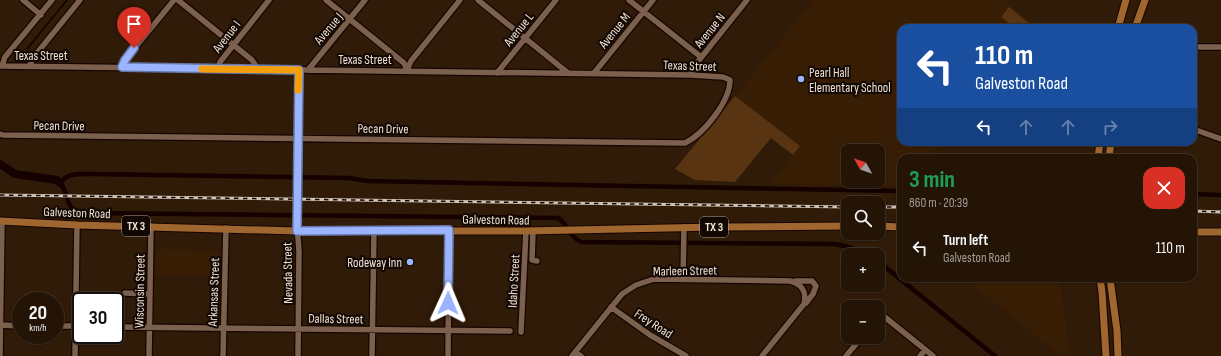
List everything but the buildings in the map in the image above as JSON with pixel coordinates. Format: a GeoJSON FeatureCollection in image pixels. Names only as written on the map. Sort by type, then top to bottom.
{"type":"FeatureCollection","features":[{"type":"Feature","properties":{"kind":"main road"},"geometry":{"type":"LineString","coordinates":[[1119,24],[1126,0]]}},
{"type":"Feature","properties":{"kind":"main road"},"geometry":{"type":"LineString","coordinates":[[1136,24],[1145,0]]}},
{"type":"Feature","properties":{"kind":"main road","name":"Galveston Road"},"geometry":{"type":"LineString","coordinates":[[1,221],[77,225],[297,231],[556,231],[684,227],[841,226]]}},
{"type":"Feature","properties":{"kind":"main road"},"geometry":{"type":"LineString","coordinates":[[885,226],[897,227]]}},
{"type":"Feature","properties":{"kind":"main road"},"geometry":{"type":"LineString","coordinates":[[1197,232],[1221,232]]}},
{"type":"Feature","properties":{"kind":"main road"},"geometry":{"type":"LineString","coordinates":[[1100,282],[1106,356]]}},
{"type":"Feature","properties":{"kind":"main road"},"geometry":{"type":"LineString","coordinates":[[1111,282],[1118,356]]}},
{"type":"Feature","properties":{"kind":"main road"},"geometry":{"type":"LineString","coordinates":[[1103,308],[1114,307]]}},
{"type":"Feature","properties":{"kind":"street"},"geometry":{"type":"LineString","coordinates":[[22,0],[41,15]]}},
{"type":"Feature","properties":{"kind":"street"},"geometry":{"type":"LineString","coordinates":[[1,66],[5,58],[52,0]]}},
{"type":"Feature","properties":{"kind":"street"},"geometry":{"type":"LineString","coordinates":[[30,65],[33,58],[80,0]]}},
{"type":"Feature","properties":{"kind":"street"},"geometry":{"type":"LineString","coordinates":[[122,67],[125,60],[174,0]]}},
{"type":"Feature","properties":{"kind":"street"},"geometry":{"type":"LineString","coordinates":[[178,0],[252,60],[258,69]]}},
{"type":"Feature","properties":{"kind":"street","name":"Avenue I"},"geometry":{"type":"LineString","coordinates":[[218,69],[220,62],[269,0]]}},
{"type":"Feature","properties":{"kind":"street"},"geometry":{"type":"LineString","coordinates":[[326,0],[404,63],[407,70]]}},
{"type":"Feature","properties":{"kind":"street","name":"Avenue J"},"geometry":{"type":"LineString","coordinates":[[308,70],[365,0]]}},
{"type":"Feature","properties":{"kind":"street"},"geometry":{"type":"LineString","coordinates":[[407,70],[411,62],[460,0]]}},
{"type":"Feature","properties":{"kind":"street"},"geometry":{"type":"LineString","coordinates":[[478,0],[568,73]]}},
{"type":"Feature","properties":{"kind":"street","name":"Avenue L"},"geometry":{"type":"LineString","coordinates":[[497,72],[556,0]]}},
{"type":"Feature","properties":{"kind":"street"},"geometry":{"type":"LineString","coordinates":[[629,0],[700,58]]}},
{"type":"Feature","properties":{"kind":"street","name":"Avenue M"},"geometry":{"type":"LineString","coordinates":[[594,73],[652,0]]}},
{"type":"Feature","properties":{"kind":"street","name":"Avenue N"},"geometry":{"type":"LineString","coordinates":[[691,75],[692,69],[700,58],[747,0]]}},
{"type":"Feature","properties":{"kind":"street"},"geometry":{"type":"LineString","coordinates":[[1197,47],[1221,47]]}},
{"type":"Feature","properties":{"kind":"street","name":"Texas Street"},"geometry":{"type":"LineString","coordinates":[[1,66],[30,65],[218,69],[594,73],[691,75],[723,77],[730,80]]}},
{"type":"Feature","properties":{"kind":"street","name":"Nevada Street"},"geometry":{"type":"LineString","coordinates":[[298,356],[299,257],[296,211],[299,70]]}},
{"type":"Feature","properties":{"kind":"street","name":"Pecan Drive"},"geometry":{"type":"LineString","coordinates":[[0,134],[686,143],[695,138],[724,102],[729,92],[730,80]]}},
{"type":"Feature","properties":{"kind":"street"},"geometry":{"type":"LineString","coordinates":[[1197,130],[1221,139]]}},
{"type":"Feature","properties":{"kind":"street"},"geometry":{"type":"LineString","coordinates":[[0,356],[1,221]]}},
{"type":"Feature","properties":{"kind":"street"},"geometry":{"type":"LineString","coordinates":[[77,225],[78,292]]}},
{"type":"Feature","properties":{"kind":"street","name":"Wisconsin Street"},"geometry":{"type":"LineString","coordinates":[[150,356],[151,226]]}},
{"type":"Feature","properties":{"kind":"street"},"geometry":{"type":"LineString","coordinates":[[683,280],[684,227]]}},
{"type":"Feature","properties":{"kind":"street","name":"Arkansas Street"},"geometry":{"type":"LineString","coordinates":[[223,356],[226,228]]}},
{"type":"Feature","properties":{"kind":"street"},"geometry":{"type":"LineString","coordinates":[[372,356],[374,230]]}},
{"type":"Feature","properties":{"kind":"street"},"geometry":{"type":"LineString","coordinates":[[448,356],[449,230]]}},
{"type":"Feature","properties":{"kind":"street"},"geometry":{"type":"LineString","coordinates":[[530,231],[532,260],[537,261]]}},
{"type":"Feature","properties":{"kind":"street","name":"Idaho Street"},"geometry":{"type":"LineString","coordinates":[[521,332],[530,231]]}},
{"type":"Feature","properties":{"kind":"street","name":"Marleen Street"},"geometry":{"type":"LineString","coordinates":[[574,354],[622,294],[636,285],[654,279],[812,281],[816,286],[813,294],[804,304]]}},
{"type":"Feature","properties":{"kind":"street"},"geometry":{"type":"LineString","coordinates":[[762,356],[804,304],[805,298],[803,290],[798,284],[790,281]]}},
{"type":"Feature","properties":{"kind":"street"},"geometry":{"type":"LineString","coordinates":[[125,293],[150,294]]}},
{"type":"Feature","properties":{"kind":"street","name":"Frey Road"},"geometry":{"type":"LineString","coordinates":[[611,307],[650,335],[686,356]]}},
{"type":"Feature","properties":{"kind":"street"},"geometry":{"type":"LineString","coordinates":[[885,319],[933,356]]}},
{"type":"Feature","properties":{"kind":"street"},"geometry":{"type":"LineString","coordinates":[[0,325],[12,326]]}},
{"type":"Feature","properties":{"kind":"street","name":"Dallas Street"},"geometry":{"type":"LineString","coordinates":[[124,327],[510,331]]}},
{"type":"Feature","properties":{"kind":"street"},"geometry":{"type":"LineString","coordinates":[[75,356],[76,344]]}},
{"type":"Feature","properties":{"kind":"street"},"geometry":{"type":"LineString","coordinates":[[846,356],[856,344]]}},
{"type":"Feature","properties":{"kind":"street"},"geometry":{"type":"LineString","coordinates":[[920,356],[926,350]]}},
{"type":"Feature","properties":{"kind":"street"},"geometry":{"type":"LineString","coordinates":[[574,354],[581,356]]}},
{"type":"Feature","properties":{"kind":"shaded area"},"geometry":{"type":"Polygon","coordinates":[[[813,0],[1003,0],[1033,24],[897,24],[897,146],[938,146],[931,154],[897,154],[897,186],[885,186],[885,144],[841,144],[841,185],[770,184],[800,146],[735,96],[813,0]]]}},
{"type":"Feature","properties":{"kind":"shaded area"},"geometry":{"type":"Polygon","coordinates":[[[1009,7],[1030,24],[1010,24],[1001,17],[1009,7]]]}},
{"type":"Feature","properties":{"kind":"shaded area"},"geometry":{"type":"Polygon","coordinates":[[[735,96],[800,146],[793,155],[771,138],[735,182],[695,180],[675,169],[735,96]]]}},
{"type":"Feature","properties":{"kind":"shaded area"},"geometry":{"type":"Polygon","coordinates":[[[157,249],[218,250],[218,275],[156,275],[157,249]]]}},
{"type":"Feature","properties":{"kind":"shaded area"},"geometry":{"type":"Polygon","coordinates":[[[969,282],[1061,282],[1070,356],[1060,356],[969,282]]]}},
{"type":"Feature","properties":{"kind":"waterway"},"geometry":{"type":"LineString","coordinates":[[27,49],[67,0]]}},
{"type":"Feature","properties":{"kind":"waterway"},"geometry":{"type":"LineString","coordinates":[[0,164],[15,174],[57,180],[60,183]]}},
{"type":"Feature","properties":{"kind":"waterway"},"geometry":{"type":"LineString","coordinates":[[852,248],[835,244],[581,242],[571,234],[558,218],[86,213],[78,212],[70,206],[64,188],[60,183],[66,177],[77,174],[90,174],[349,178],[368,181],[897,191]]}},
{"type":"Feature","properties":{"kind":"waterway"},"geometry":{"type":"LineString","coordinates":[[1197,194],[1221,195]]}},
{"type":"Feature","properties":{"kind":"waterway"},"geometry":{"type":"LineString","coordinates":[[885,267],[897,276]]}},
{"type":"Feature","properties":{"kind":"waterway"},"geometry":{"type":"LineString","coordinates":[[904,282],[995,356]]}},
{"type":"Feature","properties":{"kind":"railway"},"geometry":{"type":"LineString","coordinates":[[0,195],[841,207]]}},
{"type":"Feature","properties":{"kind":"railway"},"geometry":{"type":"LineString","coordinates":[[885,207],[897,207]]}},
{"type":"Feature","properties":{"kind":"railway"},"geometry":{"type":"LineString","coordinates":[[1197,211],[1221,212]]}},
{"type":"Feature","properties":{"kind":"slow traffic"},"geometry":{"type":"LineString","coordinates":[[202,69],[299,70],[298,90]]}},
{"type":"Feature","properties":{"kind":"place","name":"Pearl Hall Elementary School"},"geometry":{"type":"Point","coordinates":[801,79]}},
{"type":"Feature","properties":{"kind":"place","name":"Rodeway Inn"},"geometry":{"type":"Point","coordinates":[410,262]}},
{"type":"Feature","properties":{"kind":"route"},"geometry":{"type":"LineString","coordinates":[[134,48],[125,60],[122,67],[299,70],[296,199],[297,231],[449,230],[448,303]]}}]}
